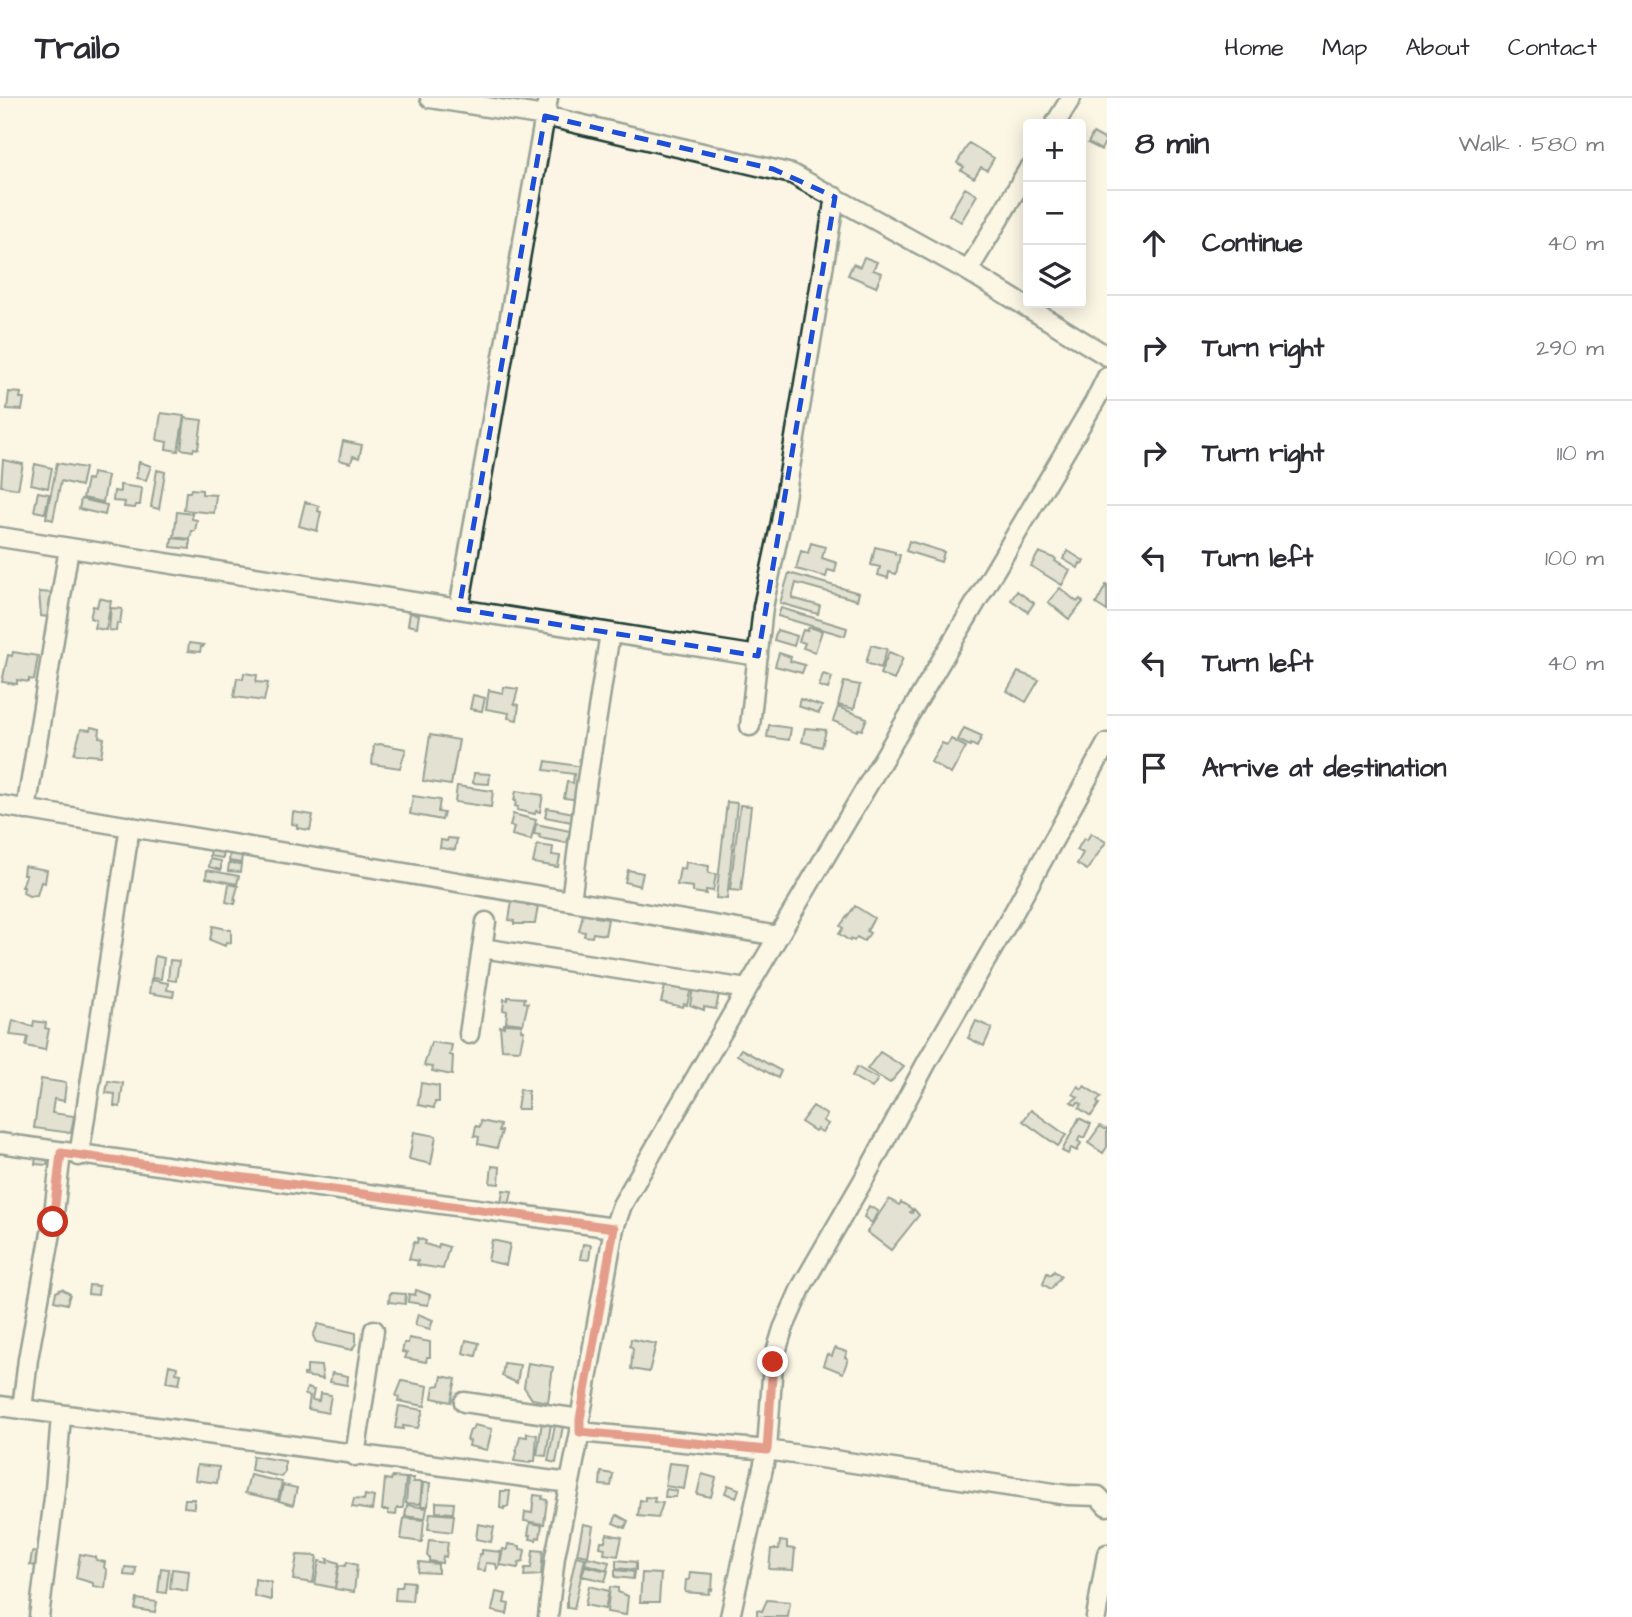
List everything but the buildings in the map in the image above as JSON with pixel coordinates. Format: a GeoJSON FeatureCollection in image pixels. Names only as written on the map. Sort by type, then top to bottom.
{"type":"FeatureCollection","features":[{"type":"Feature","properties":{"kind":"street"},"geometry":{"type":"LineString","coordinates":[[430,98],[546,107],[792,174],[968,271],[1107,356]]}},
{"type":"Feature","properties":{"kind":"street"},"geometry":{"type":"LineString","coordinates":[[1058,119],[1071,98]]}},
{"type":"Feature","properties":{"kind":"street"},"geometry":{"type":"LineString","coordinates":[[459,609],[546,107]]}},
{"type":"Feature","properties":{"kind":"street"},"geometry":{"type":"LineString","coordinates":[[968,271],[1023,178]]}},
{"type":"Feature","properties":{"kind":"street"},"geometry":{"type":"LineString","coordinates":[[750,726],[763,607],[781,522],[835,197]]}},
{"type":"Feature","properties":{"kind":"street"},"geometry":{"type":"LineString","coordinates":[[548,1617],[555,1557],[614,1228],[622,1205],[778,936],[1101,405],[1107,377]]}},
{"type":"Feature","properties":{"kind":"street"},"geometry":{"type":"LineString","coordinates":[[0,537],[758,656]]}},
{"type":"Feature","properties":{"kind":"street"},"geometry":{"type":"LineString","coordinates":[[26,810],[69,548]]}},
{"type":"Feature","properties":{"kind":"street"},"geometry":{"type":"LineString","coordinates":[[571,901],[584,793],[610,633]]}},
{"type":"Feature","properties":{"kind":"street"},"geometry":{"type":"LineString","coordinates":[[730,1617],[767,1450],[773,1362],[783,1329],[802,1286],[1107,743]]}},
{"type":"Feature","properties":{"kind":"street"},"geometry":{"type":"LineString","coordinates":[[0,805],[778,936]]}},
{"type":"Feature","properties":{"kind":"street"},"geometry":{"type":"LineString","coordinates":[[79,1156],[131,826]]}},
{"type":"Feature","properties":{"kind":"street"},"geometry":{"type":"LineString","coordinates":[[469,1034],[486,922]]}},
{"type":"Feature","properties":{"kind":"street"},"geometry":{"type":"LineString","coordinates":[[482,948],[747,989]]}},
{"type":"Feature","properties":{"kind":"street"},"geometry":{"type":"LineString","coordinates":[[0,1143],[614,1228]]}},
{"type":"Feature","properties":{"kind":"street"},"geometry":{"type":"LineString","coordinates":[[22,1409],[28,1359],[53,1222],[61,1153]]}},
{"type":"Feature","properties":{"kind":"street"},"geometry":{"type":"LineString","coordinates":[[355,1456],[374,1330]]}},
{"type":"Feature","properties":{"kind":"street"},"geometry":{"type":"LineString","coordinates":[[464,1402],[580,1426],[767,1450],[1067,1495],[1098,1496],[1107,1506]]}},
{"type":"Feature","properties":{"kind":"street"},"geometry":{"type":"LineString","coordinates":[[0,1406],[569,1483]]}},
{"type":"Feature","properties":{"kind":"street"},"geometry":{"type":"LineString","coordinates":[[39,1617],[61,1416]]}},
{"type":"Feature","properties":{"kind":"street"},"geometry":{"type":"LineString","coordinates":[[1096,1617],[1107,1554]]}},
{"type":"Feature","properties":{"kind":"highlighted area"},"geometry":{"type":"Polygon","coordinates":[[[545,116],[773,169],[835,197],[758,656],[459,609],[545,116]]]}},
{"type":"Feature","properties":{"kind":"route"},"geometry":{"type":"LineString","coordinates":[[53,1222],[61,1153],[614,1228],[580,1419],[580,1432],[767,1450],[773,1362]]}}]}
